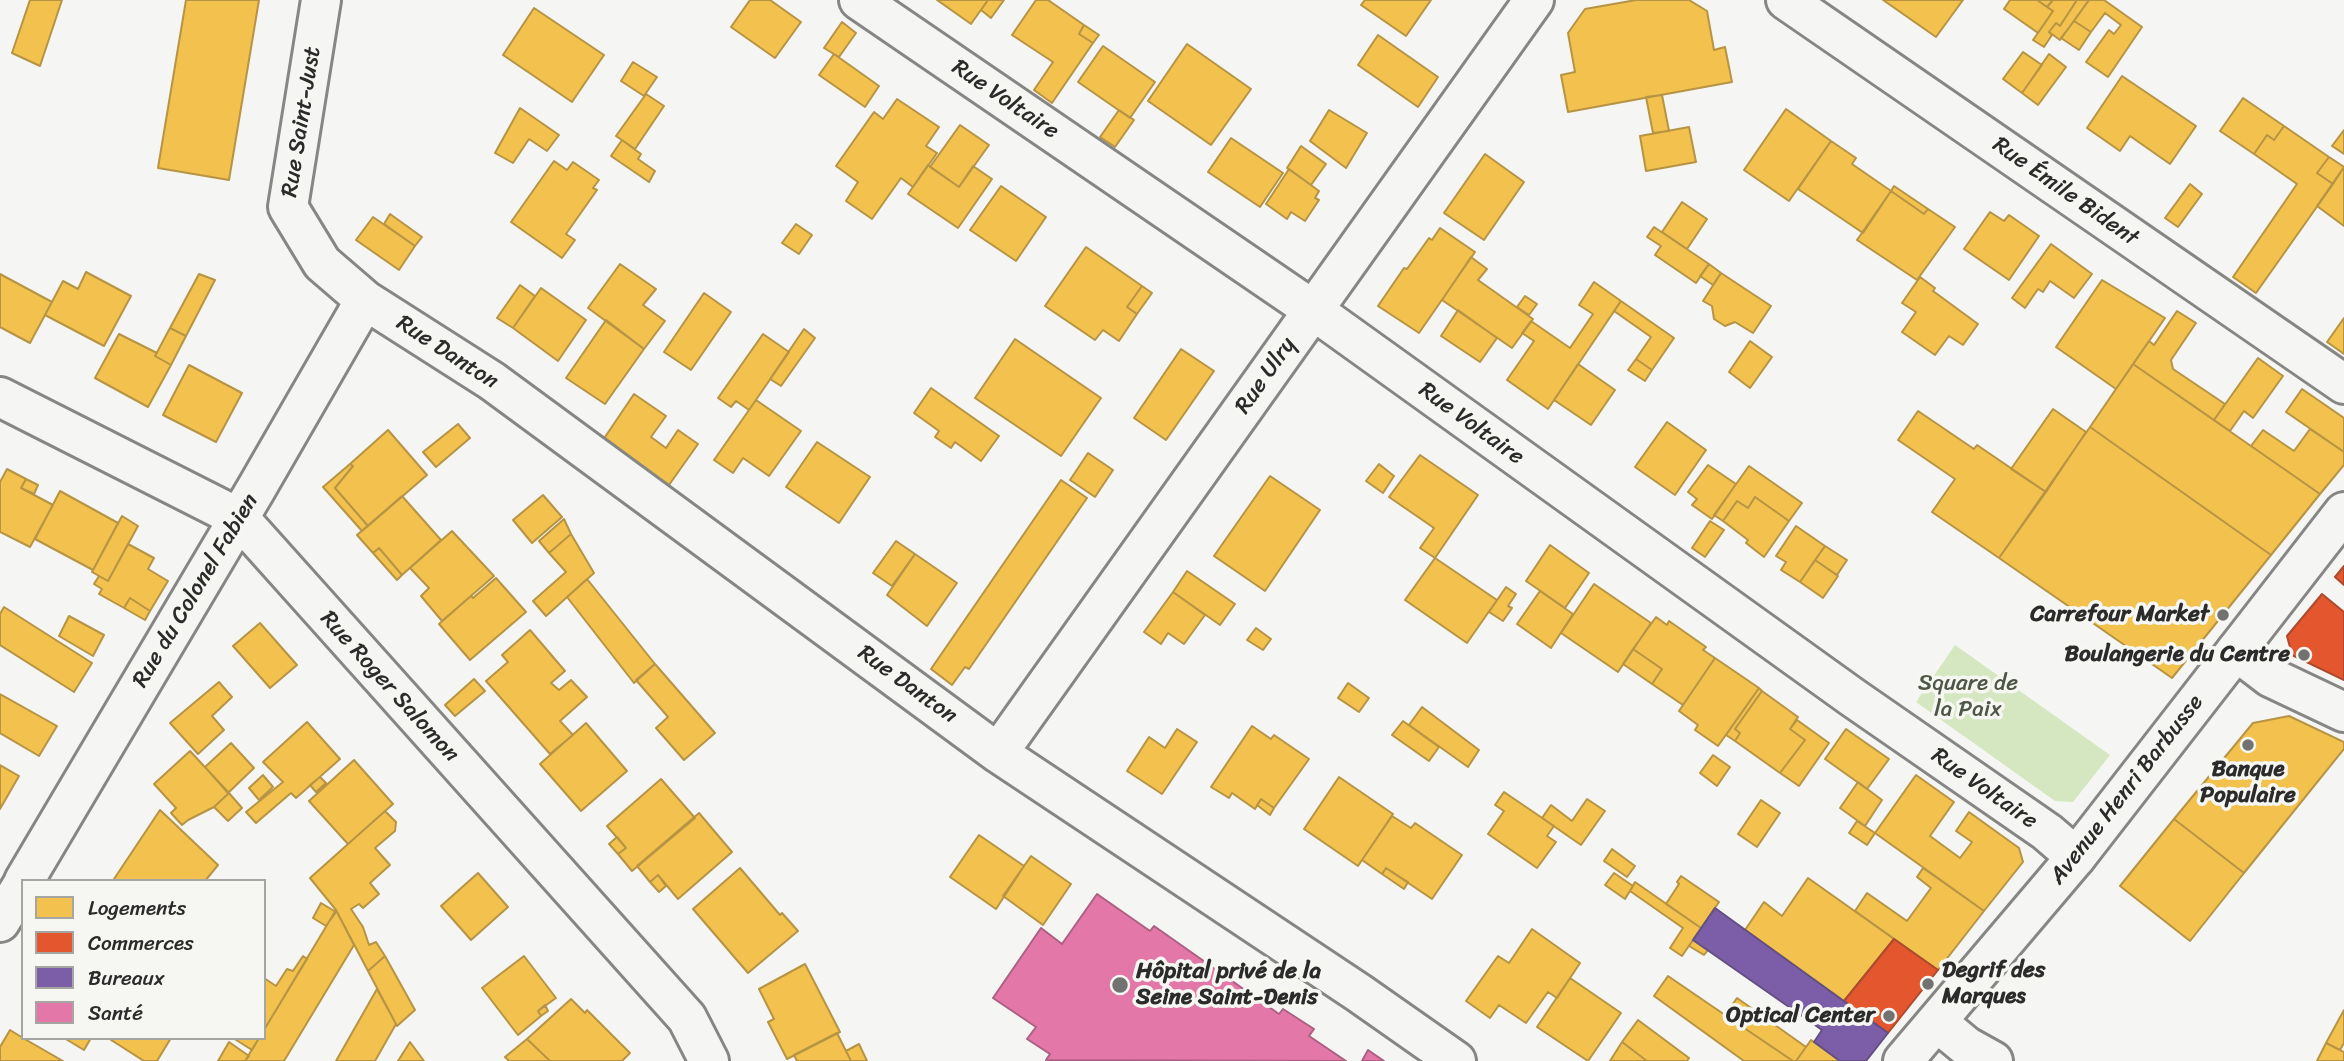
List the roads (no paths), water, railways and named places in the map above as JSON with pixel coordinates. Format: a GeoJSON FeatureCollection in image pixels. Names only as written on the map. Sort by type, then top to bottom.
{"type":"FeatureCollection","features":[{"type":"Feature","properties":{"kind":"street","name":"Rue Saint-Just"},"geometry":{"type":"LineString","coordinates":[[321,0],[288,206],[322,264],[365,300]]}},
{"type":"Feature","properties":{"kind":"street","name":"Rue Voltaire"},"geometry":{"type":"LineString","coordinates":[[859,0],[1312,310],[1852,697],[2047,832],[2076,857]]}},
{"type":"Feature","properties":{"kind":"street","name":"Rue Ulry"},"geometry":{"type":"LineString","coordinates":[[998,753],[1534,0]]}},
{"type":"Feature","properties":{"kind":"street","name":"Rue Émile Bident"},"geometry":{"type":"LineString","coordinates":[[1786,0],[2344,384]]}},
{"type":"Feature","properties":{"kind":"street","name":"Rue du Colonel Fabien"},"geometry":{"type":"LineString","coordinates":[[26,879],[365,300]]}},
{"type":"Feature","properties":{"kind":"street","name":"Rue Danton"},"geometry":{"type":"LineString","coordinates":[[365,300],[492,381],[998,753],[1359,993],[1456,1061]]}},
{"type":"Feature","properties":{"kind":"street","name":"Rue Roger Salomon"},"geometry":{"type":"LineString","coordinates":[[0,397],[239,518],[687,1018],[709,1061]]}},
{"type":"Feature","properties":{"kind":"street","name":"Avenue Henri Barbusse"},"geometry":{"type":"LineString","coordinates":[[1903,1061],[2076,857],[2344,512]]}},
{"type":"Feature","properties":{"kind":"street"},"geometry":{"type":"LineString","coordinates":[[2236,651],[2270,677],[2344,712]]}},
{"type":"Feature","properties":{"kind":"street","name":"Rue du Colonel Fabien"},"geometry":{"type":"LineString","coordinates":[[0,922],[21,887]]}},
{"type":"Feature","properties":{"kind":"street"},"geometry":{"type":"LineString","coordinates":[[1937,1022],[1966,1046],[1993,1061]]}},
{"type":"Feature","properties":{"kind":"place","name":"Carrefour Market"},"geometry":{"type":"Point","coordinates":[2223,615]}},
{"type":"Feature","properties":{"kind":"place","name":"Boulangerie du Centre"},"geometry":{"type":"Point","coordinates":[2304,655]}},
{"type":"Feature","properties":{"kind":"place","name":"Banque Populaire"},"geometry":{"type":"Point","coordinates":[2248,745]}},
{"type":"Feature","properties":{"kind":"place","name":"Degrif des Marques"},"geometry":{"type":"Point","coordinates":[1928,984]}},
{"type":"Feature","properties":{"kind":"place","name":"Hôpital privé de la Seine Saint-Denis"},"geometry":{"type":"Point","coordinates":[1120,985]}},
{"type":"Feature","properties":{"kind":"place","name":"Optical Center"},"geometry":{"type":"Point","coordinates":[1889,1016]}},
{"type":"Feature","properties":{"kind":"park label","name":"Square de la Paix"},"geometry":{"type":"Point","coordinates":[1968,697]}}]}
